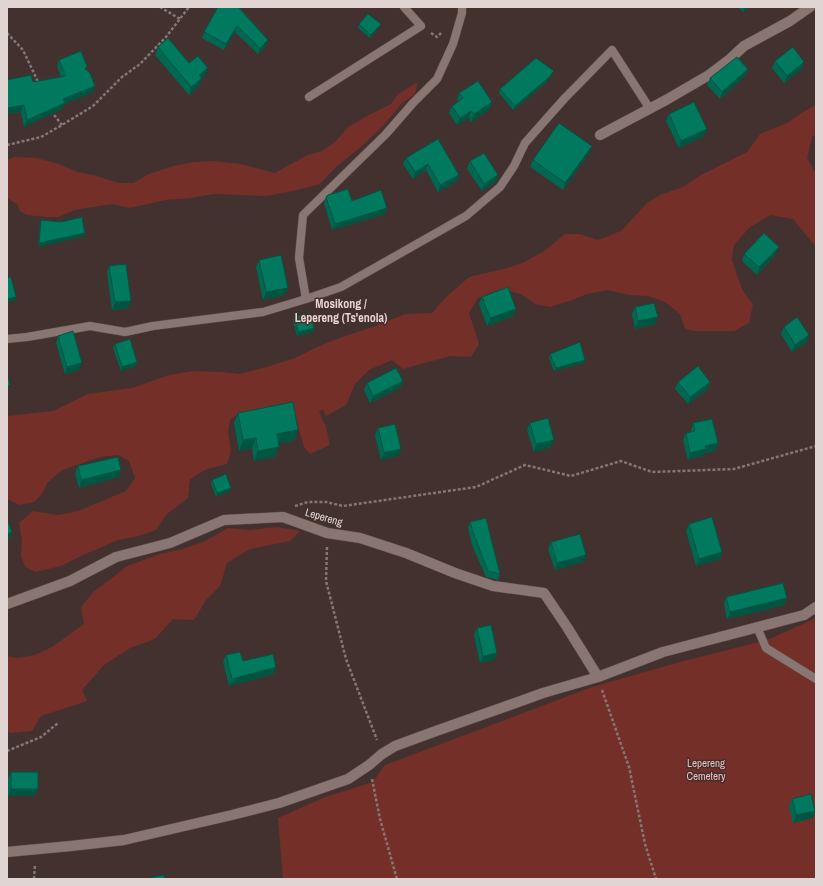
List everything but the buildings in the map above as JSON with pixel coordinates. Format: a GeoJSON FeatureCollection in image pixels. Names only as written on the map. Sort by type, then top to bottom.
{"type":"FeatureCollection","features":[{"type":"Feature","properties":{"kind":"street"},"geometry":{"type":"LineString","coordinates":[[600,135],[650,109],[709,75],[744,46],[790,21],[810,7]]}},
{"type":"Feature","properties":{"kind":"street","name":"Lepereng"},"geometry":{"type":"LineString","coordinates":[[7,604],[70,581],[116,557],[170,543],[224,520],[283,517],[327,532],[360,538],[493,586],[544,593],[598,676]]}},
{"type":"Feature","properties":{"kind":"street"},"geometry":{"type":"LineString","coordinates":[[7,852],[124,840],[232,816],[279,803],[348,779],[395,746],[436,731],[664,652],[804,615],[816,607]]}},
{"type":"Feature","properties":{"kind":"lane"},"geometry":{"type":"LineString","coordinates":[[309,97],[422,26],[404,7]]}},
{"type":"Feature","properties":{"kind":"lane"},"geometry":{"type":"LineString","coordinates":[[306,299],[299,258],[303,216],[386,134],[437,79],[453,44],[462,13],[462,7]]}},
{"type":"Feature","properties":{"kind":"lane"},"geometry":{"type":"LineString","coordinates":[[7,339],[90,326],[125,332],[153,326],[263,312],[340,287],[466,216],[500,187],[514,166],[525,143],[564,99],[612,50],[650,109]]}},
{"type":"Feature","properties":{"kind":"lane"},"geometry":{"type":"LineString","coordinates":[[758,627],[766,648],[816,678]]}},
{"type":"Feature","properties":{"kind":"path"},"geometry":{"type":"LineString","coordinates":[[160,7],[180,20]]}},
{"type":"Feature","properties":{"kind":"path"},"geometry":{"type":"LineString","coordinates":[[7,145],[41,137],[93,106],[122,77],[140,64],[166,37],[189,7]]}},
{"type":"Feature","properties":{"kind":"path"},"geometry":{"type":"LineString","coordinates":[[7,32],[23,50],[40,87]]}},
{"type":"Feature","properties":{"kind":"path"},"geometry":{"type":"LineString","coordinates":[[49,108],[62,125]]}},
{"type":"Feature","properties":{"kind":"path"},"geometry":{"type":"LineString","coordinates":[[283,517],[296,505],[308,502],[326,502],[342,506],[476,487],[525,465],[571,476],[621,461],[652,472],[734,469],[816,446]]}},
{"type":"Feature","properties":{"kind":"path"},"geometry":{"type":"LineString","coordinates":[[327,532],[326,581],[346,658],[382,754]]}},
{"type":"Feature","properties":{"kind":"path"},"geometry":{"type":"LineString","coordinates":[[598,676],[628,768],[645,844],[656,879]]}},
{"type":"Feature","properties":{"kind":"path"},"geometry":{"type":"LineString","coordinates":[[7,751],[41,737],[58,723]]}},
{"type":"Feature","properties":{"kind":"path"},"geometry":{"type":"LineString","coordinates":[[369,765],[380,819],[397,879]]}},
{"type":"Feature","properties":{"kind":"green space"},"geometry":{"type":"Polygon","coordinates":[[[418,82],[415,94],[402,103],[383,126],[362,146],[336,167],[320,184],[266,196],[214,194],[166,200],[129,208],[112,204],[75,210],[58,217],[27,215],[20,211],[17,204],[7,198],[7,160],[15,157],[36,158],[59,164],[77,172],[119,183],[133,183],[149,174],[173,166],[194,162],[214,161],[240,164],[275,173],[308,155],[322,151],[334,143],[348,127],[391,104],[398,94],[418,82]]]}},
{"type":"Feature","properties":{"kind":"green space"},"geometry":{"type":"Polygon","coordinates":[[[816,105],[816,134],[812,137],[807,158],[816,174],[816,247],[793,219],[770,215],[749,228],[734,245],[732,260],[743,291],[753,304],[749,323],[734,331],[695,331],[685,329],[680,314],[665,302],[648,296],[629,295],[608,290],[587,294],[550,307],[535,304],[521,294],[503,289],[478,298],[469,313],[479,344],[471,357],[451,356],[403,369],[392,360],[369,370],[355,384],[346,405],[326,416],[323,409],[319,412],[326,427],[330,445],[310,454],[304,447],[291,402],[266,409],[239,413],[230,420],[228,431],[231,451],[227,464],[207,469],[190,479],[188,498],[167,514],[156,530],[139,536],[118,540],[61,566],[36,572],[25,567],[21,556],[22,541],[19,523],[33,511],[58,515],[78,511],[126,491],[135,478],[129,461],[118,455],[100,457],[62,470],[47,483],[42,494],[34,502],[20,505],[7,500],[7,416],[53,411],[88,394],[132,388],[169,375],[194,371],[240,374],[295,358],[342,337],[373,327],[405,314],[432,313],[445,298],[469,277],[522,263],[543,252],[565,234],[580,234],[598,240],[621,231],[647,203],[660,195],[683,187],[701,175],[747,152],[760,134],[789,122],[816,105]]]}},
{"type":"Feature","properties":{"kind":"green space"},"geometry":{"type":"Polygon","coordinates":[[[277,527],[300,531],[290,541],[250,549],[227,563],[220,586],[206,600],[194,620],[173,619],[155,639],[130,648],[104,665],[82,690],[87,701],[41,716],[32,731],[10,733],[7,730],[7,656],[18,658],[35,655],[52,647],[84,624],[81,607],[94,591],[127,566],[160,554],[203,542],[228,528],[250,530],[277,527]]]}},
{"type":"Feature","properties":{"kind":"green space","name":"Lepereng Cemetery"},"geometry":{"type":"Polygon","coordinates":[[[816,618],[816,879],[283,879],[278,818],[325,797],[373,782],[385,765],[592,687],[680,662],[767,640],[816,618]]]}},
{"type":"Feature","properties":{"kind":"district","name":"Mosikong / Lepereng (Ts'enola)"},"geometry":{"type":"Point","coordinates":[341,311]}}]}
